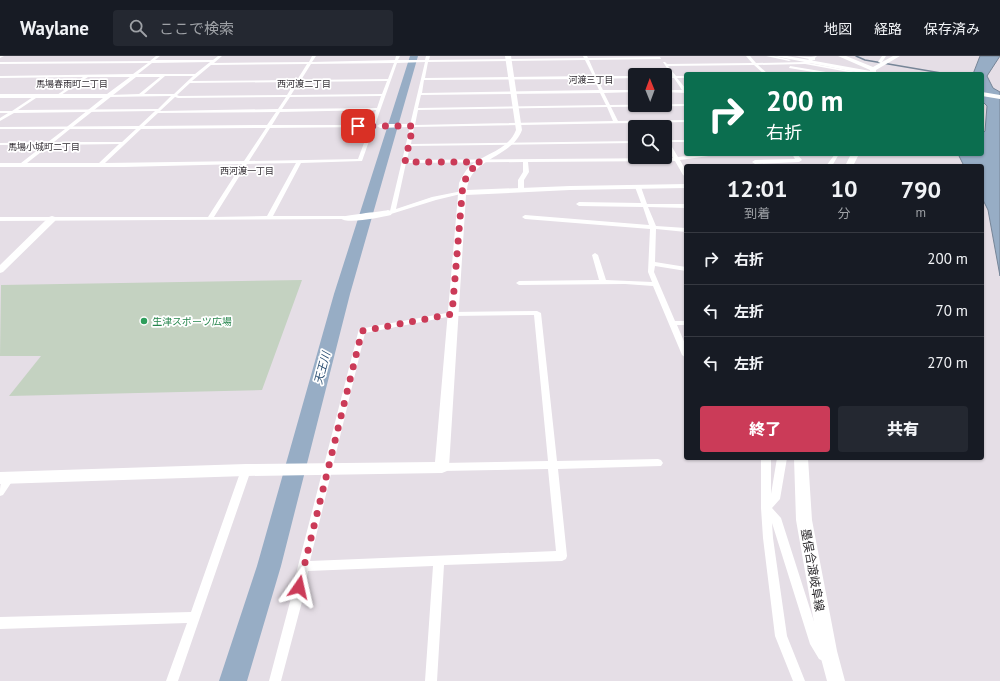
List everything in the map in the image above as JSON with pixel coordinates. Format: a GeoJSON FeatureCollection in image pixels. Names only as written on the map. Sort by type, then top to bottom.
{"type":"FeatureCollection","features":[{"type":"Feature","properties":{"kind":"main road"},"geometry":{"type":"LineString","coordinates":[[777,56],[870,72]]}},
{"type":"Feature","properties":{"kind":"main road"},"geometry":{"type":"LineString","coordinates":[[787,56],[806,61],[874,72]]}},
{"type":"Feature","properties":{"kind":"main road"},"geometry":{"type":"LineString","coordinates":[[984,93],[1000,96]]}},
{"type":"Feature","properties":{"kind":"street"},"geometry":{"type":"LineString","coordinates":[[23,164],[158,56]]}},
{"type":"Feature","properties":{"kind":"street"},"geometry":{"type":"LineString","coordinates":[[100,165],[189,82],[220,56]]}},
{"type":"Feature","properties":{"kind":"street"},"geometry":{"type":"LineString","coordinates":[[210,218],[314,56]]}},
{"type":"Feature","properties":{"kind":"street"},"geometry":{"type":"LineString","coordinates":[[0,165],[246,163],[360,160],[398,56]]}},
{"type":"Feature","properties":{"kind":"street"},"geometry":{"type":"LineString","coordinates":[[391,212],[405,162],[409,145],[410,126],[424,79],[428,56]]}},
{"type":"Feature","properties":{"kind":"street"},"geometry":{"type":"LineString","coordinates":[[748,56],[764,72]]}},
{"type":"Feature","properties":{"kind":"street"},"geometry":{"type":"LineString","coordinates":[[768,56],[806,61],[856,72]]}},
{"type":"Feature","properties":{"kind":"street"},"geometry":{"type":"LineString","coordinates":[[797,56],[814,57],[874,72]]}},
{"type":"Feature","properties":{"kind":"street"},"geometry":{"type":"LineString","coordinates":[[841,56],[874,72]]}},
{"type":"Feature","properties":{"kind":"street"},"geometry":{"type":"LineString","coordinates":[[882,63],[880,62],[884,56]]}},
{"type":"Feature","properties":{"kind":"street"},"geometry":{"type":"LineString","coordinates":[[874,72],[882,63],[897,56]]}},
{"type":"Feature","properties":{"kind":"street"},"geometry":{"type":"LineString","coordinates":[[0,64],[426,61],[508,58],[659,57],[684,88]]}},
{"type":"Feature","properties":{"kind":"street"},"geometry":{"type":"LineString","coordinates":[[666,65],[777,63],[806,61],[814,57]]}},
{"type":"Feature","properties":{"kind":"street"},"geometry":{"type":"LineString","coordinates":[[442,467],[452,314],[463,183],[467,175],[481,162],[512,144],[518,136],[519,130],[508,58]]}},
{"type":"Feature","properties":{"kind":"street"},"geometry":{"type":"LineString","coordinates":[[586,58],[616,122]]}},
{"type":"Feature","properties":{"kind":"street"},"geometry":{"type":"LineString","coordinates":[[777,63],[820,72]]}},
{"type":"Feature","properties":{"kind":"street"},"geometry":{"type":"LineString","coordinates":[[786,66],[786,69],[792,72]]}},
{"type":"Feature","properties":{"kind":"street"},"geometry":{"type":"LineString","coordinates":[[58,96],[88,76]]}},
{"type":"Feature","properties":{"kind":"street"},"geometry":{"type":"LineString","coordinates":[[139,96],[163,76]]}},
{"type":"Feature","properties":{"kind":"street"},"geometry":{"type":"LineString","coordinates":[[0,77],[196,76]]}},
{"type":"Feature","properties":{"kind":"street"},"geometry":{"type":"LineString","coordinates":[[0,80],[6,77]]}},
{"type":"Feature","properties":{"kind":"street"},"geometry":{"type":"LineString","coordinates":[[424,79],[628,77]]}},
{"type":"Feature","properties":{"kind":"street"},"geometry":{"type":"LineString","coordinates":[[675,77],[684,77]]}},
{"type":"Feature","properties":{"kind":"street"},"geometry":{"type":"LineString","coordinates":[[189,82],[388,80]]}},
{"type":"Feature","properties":{"kind":"street"},"geometry":{"type":"LineString","coordinates":[[420,94],[628,91]]}},
{"type":"Feature","properties":{"kind":"street"},"geometry":{"type":"LineString","coordinates":[[672,91],[684,91]]}},
{"type":"Feature","properties":{"kind":"street"},"geometry":{"type":"LineString","coordinates":[[0,96],[178,97],[383,95]]}},
{"type":"Feature","properties":{"kind":"street"},"geometry":{"type":"LineString","coordinates":[[0,120],[37,96]]}},
{"type":"Feature","properties":{"kind":"street"},"geometry":{"type":"LineString","coordinates":[[416,109],[684,105]]}},
{"type":"Feature","properties":{"kind":"street"},"geometry":{"type":"LineString","coordinates":[[0,112],[378,109]]}},
{"type":"Feature","properties":{"kind":"street"},"geometry":{"type":"LineString","coordinates":[[0,128],[269,128],[628,122]]}},
{"type":"Feature","properties":{"kind":"street"},"geometry":{"type":"LineString","coordinates":[[672,122],[684,122]]}},
{"type":"Feature","properties":{"kind":"street"},"geometry":{"type":"LineString","coordinates":[[672,141],[684,141]]}},
{"type":"Feature","properties":{"kind":"street"},"geometry":{"type":"LineString","coordinates":[[409,145],[628,142]]}},
{"type":"Feature","properties":{"kind":"street"},"geometry":{"type":"LineString","coordinates":[[0,144],[123,143]]}},
{"type":"Feature","properties":{"kind":"street"},"geometry":{"type":"LineString","coordinates":[[672,152],[684,172]]}},
{"type":"Feature","properties":{"kind":"street"},"geometry":{"type":"LineString","coordinates":[[405,162],[676,159],[700,156]]}},
{"type":"Feature","properties":{"kind":"street"},"geometry":{"type":"LineString","coordinates":[[755,162],[799,160],[796,156]]}},
{"type":"Feature","properties":{"kind":"street"},"geometry":{"type":"LineString","coordinates":[[270,217],[299,161]]}},
{"type":"Feature","properties":{"kind":"street"},"geometry":{"type":"LineString","coordinates":[[521,189],[520,182],[522,176],[526,172],[525,161]]}},
{"type":"Feature","properties":{"kind":"street"},"geometry":{"type":"LineString","coordinates":[[0,219],[366,217],[391,212],[444,195],[462,193],[521,189],[684,186]]}},
{"type":"Feature","properties":{"kind":"street"},"geometry":{"type":"LineString","coordinates":[[638,187],[653,227],[651,272],[684,349]]}},
{"type":"Feature","properties":{"kind":"street"},"geometry":{"type":"LineString","coordinates":[[579,204],[684,206]]}},
{"type":"Feature","properties":{"kind":"street"},"geometry":{"type":"LineString","coordinates":[[525,216],[684,230]]}},
{"type":"Feature","properties":{"kind":"street"},"geometry":{"type":"LineString","coordinates":[[0,270],[52,218]]}},
{"type":"Feature","properties":{"kind":"street"},"geometry":{"type":"LineString","coordinates":[[595,255],[602,282]]}},
{"type":"Feature","properties":{"kind":"street"},"geometry":{"type":"LineString","coordinates":[[652,264],[684,269]]}},
{"type":"Feature","properties":{"kind":"street"},"geometry":{"type":"LineString","coordinates":[[519,284],[625,282],[655,284]]}},
{"type":"Feature","properties":{"kind":"street"},"geometry":{"type":"LineString","coordinates":[[275,681],[297,598],[303,566],[325,468],[362,331],[452,314],[537,313],[562,556],[303,566]]}},
{"type":"Feature","properties":{"kind":"street"},"geometry":{"type":"LineString","coordinates":[[673,323],[684,323]]}},
{"type":"Feature","properties":{"kind":"street"},"geometry":{"type":"LineString","coordinates":[[766,460],[766,508],[768,538],[781,636],[799,681]]}},
{"type":"Feature","properties":{"kind":"street"},"geometry":{"type":"LineString","coordinates":[[766,508],[775,499],[782,460]]}},
{"type":"Feature","properties":{"kind":"street","name":"墨俣合渡岐阜線"},"geometry":{"type":"LineString","coordinates":[[801,460],[804,520],[828,651],[835,678]]}},
{"type":"Feature","properties":{"kind":"street"},"geometry":{"type":"LineString","coordinates":[[0,492],[5,477],[325,468],[658,464]]}},
{"type":"Feature","properties":{"kind":"street"},"geometry":{"type":"LineString","coordinates":[[172,681],[251,470]]}},
{"type":"Feature","properties":{"kind":"street"},"geometry":{"type":"LineString","coordinates":[[766,508],[776,518],[814,640],[835,678]]}},
{"type":"Feature","properties":{"kind":"street"},"geometry":{"type":"LineString","coordinates":[[431,681],[439,561]]}},
{"type":"Feature","properties":{"kind":"street"},"geometry":{"type":"LineString","coordinates":[[0,623],[195,617]]}},
{"type":"Feature","properties":{"kind":"green space","name":"生津スポーツ広場"},"geometry":{"type":"Polygon","coordinates":[[[302,280],[262,390],[9,396],[41,356],[0,356],[1,285],[302,280]]]}},
{"type":"Feature","properties":{"kind":"water"},"geometry":{"type":"Polygon","coordinates":[[[980,56],[1000,56],[987,76],[993,88],[1000,92],[1000,276],[988,210],[984,202],[984,164],[963,164],[959,156],[984,156],[984,132],[987,106],[984,103],[984,72],[974,72],[980,56]]]}},
{"type":"Feature","properties":{"kind":"waterway","name":"天王川"},"geometry":{"type":"LineString","coordinates":[[233,681],[269,566],[342,294],[414,56]]}},
{"type":"Feature","properties":{"kind":"waterway"},"geometry":{"type":"LineString","coordinates":[[856,56],[865,60],[935,72]]}},
{"type":"Feature","properties":{"kind":"place","name":"生津スポーツ広場"},"geometry":{"type":"Point","coordinates":[144,321]}},
{"type":"Feature","properties":{"kind":"district","name":"河渡三丁目"},"geometry":{"type":"Point","coordinates":[591,79]}},
{"type":"Feature","properties":{"kind":"district","name":"馬場春雨町二丁目"},"geometry":{"type":"Point","coordinates":[72,83]}},
{"type":"Feature","properties":{"kind":"district","name":"西河渡二丁目"},"geometry":{"type":"Point","coordinates":[304,83]}},
{"type":"Feature","properties":{"kind":"district","name":"馬場小城町二丁目"},"geometry":{"type":"Point","coordinates":[44,146]}},
{"type":"Feature","properties":{"kind":"district","name":"西河渡一丁目"},"geometry":{"type":"Point","coordinates":[247,170]}},
{"type":"Feature","properties":{"kind":"route"},"geometry":{"type":"LineString","coordinates":[[299,587],[362,331],[452,314],[463,183],[467,175],[481,162],[405,162],[413,126],[358,126]]}}]}
